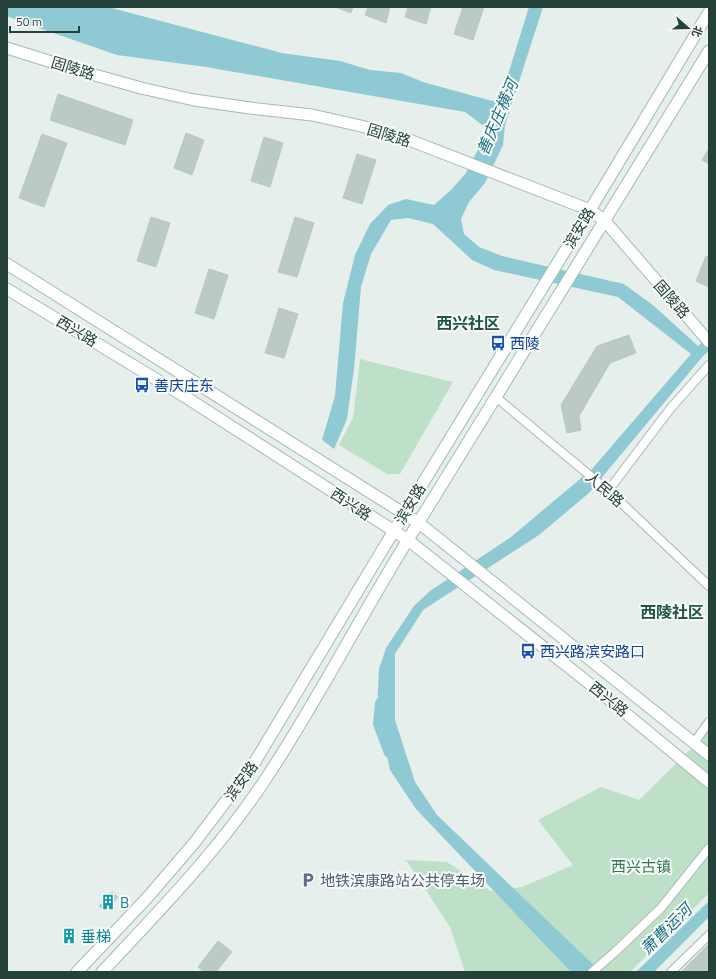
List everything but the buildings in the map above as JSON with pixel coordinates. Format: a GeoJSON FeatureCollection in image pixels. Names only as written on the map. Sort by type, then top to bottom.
{"type":"FeatureCollection","features":[{"type":"Feature","properties":{"kind":"main road","name":"滨安路"},"geometry":{"type":"LineString","coordinates":[[77,972],[147,898],[195,842],[253,765],[709,12]]}},
{"type":"Feature","properties":{"kind":"main road","name":"固陵路"},"geometry":{"type":"LineString","coordinates":[[7,48],[140,88],[194,100],[250,108],[312,114],[404,138],[590,210],[605,221],[709,342]]}},
{"type":"Feature","properties":{"kind":"main road","name":"滨安路"},"geometry":{"type":"LineString","coordinates":[[102,972],[195,872],[225,835],[266,779],[302,722],[408,540],[497,398],[709,50]]}},
{"type":"Feature","properties":{"kind":"main road","name":"西兴路"},"geometry":{"type":"LineString","coordinates":[[7,264],[419,523],[709,755]]}},
{"type":"Feature","properties":{"kind":"main road","name":"西兴路"},"geometry":{"type":"LineString","coordinates":[[7,289],[187,398],[408,540],[595,688],[709,782]]}},
{"type":"Feature","properties":{"kind":"street"},"geometry":{"type":"LineString","coordinates":[[608,491],[670,409],[709,365]]}},
{"type":"Feature","properties":{"kind":"street","name":"人民路"},"geometry":{"type":"LineString","coordinates":[[497,398],[608,491],[709,586]]}},
{"type":"Feature","properties":{"kind":"street"},"geometry":{"type":"LineString","coordinates":[[694,743],[709,722]]}},
{"type":"Feature","properties":{"kind":"street"},"geometry":{"type":"LineString","coordinates":[[592,972],[614,954],[661,908],[709,848]]}},
{"type":"Feature","properties":{"kind":"street"},"geometry":{"type":"LineString","coordinates":[[671,972],[709,935]]}},
{"type":"Feature","properties":{"kind":"green space"},"geometry":{"type":"Polygon","coordinates":[[[360,359],[453,382],[400,474],[387,474],[339,445],[353,418],[360,359]]]}},
{"type":"Feature","properties":{"kind":"green space","name":"西兴古镇"},"geometry":{"type":"Polygon","coordinates":[[[709,731],[709,893],[630,972],[465,972],[450,927],[406,860],[447,862],[491,891],[522,887],[573,865],[538,820],[601,787],[639,800],[709,731]]]}},
{"type":"Feature","properties":{"kind":"water","name":"善庆庄横河"},"geometry":{"type":"Polygon","coordinates":[[[7,7],[108,7],[282,53],[340,61],[370,70],[401,73],[423,82],[492,101],[501,97],[529,7],[543,7],[505,125],[503,145],[485,183],[469,202],[461,219],[464,234],[479,247],[502,256],[624,284],[654,306],[698,346],[709,336],[709,351],[703,356],[589,493],[539,535],[423,610],[395,654],[395,720],[415,782],[437,815],[601,972],[571,972],[416,809],[390,770],[377,710],[379,669],[386,648],[414,606],[430,591],[511,537],[592,469],[691,354],[618,297],[494,270],[472,260],[433,224],[408,218],[391,220],[371,254],[361,287],[354,369],[347,419],[334,449],[322,440],[335,396],[343,303],[355,255],[370,224],[388,205],[406,199],[434,205],[451,190],[466,173],[486,134],[485,127],[465,112],[206,67],[117,55],[7,16],[7,7]]]}},
{"type":"Feature","properties":{"kind":"water"},"geometry":{"type":"Polygon","coordinates":[[[709,901],[709,917],[654,972],[636,972],[709,901]]]}},
{"type":"Feature","properties":{"kind":"waterway"},"geometry":{"type":"LineString","coordinates":[[380,703],[378,724],[389,753]]}},
{"type":"Feature","properties":{"kind":"place","name":"西陵"},"geometry":{"type":"Point","coordinates":[498,343]}},
{"type":"Feature","properties":{"kind":"place","name":"善庆庄东"},"geometry":{"type":"Point","coordinates":[142,385]}},
{"type":"Feature","properties":{"kind":"place","name":"西兴路滨安路口"},"geometry":{"type":"Point","coordinates":[528,651]}},
{"type":"Feature","properties":{"kind":"place","name":"地铁滨康路站公共停车场"},"geometry":{"type":"Point","coordinates":[308,880]}},
{"type":"Feature","properties":{"kind":"place","name":"B"},"geometry":{"type":"Point","coordinates":[108,902]}},
{"type":"Feature","properties":{"kind":"place","name":"垂梯"},"geometry":{"type":"Point","coordinates":[69,936]}},
{"type":"Feature","properties":{"kind":"district","name":"西兴社区"},"geometry":{"type":"Point","coordinates":[468,323]}},
{"type":"Feature","properties":{"kind":"district","name":"西陵社区"},"geometry":{"type":"Point","coordinates":[672,612]}},
{"type":"Feature","properties":{"kind":"water label","name":"萧曹运河"},"geometry":{"type":"Point","coordinates":[666,929]}}]}
